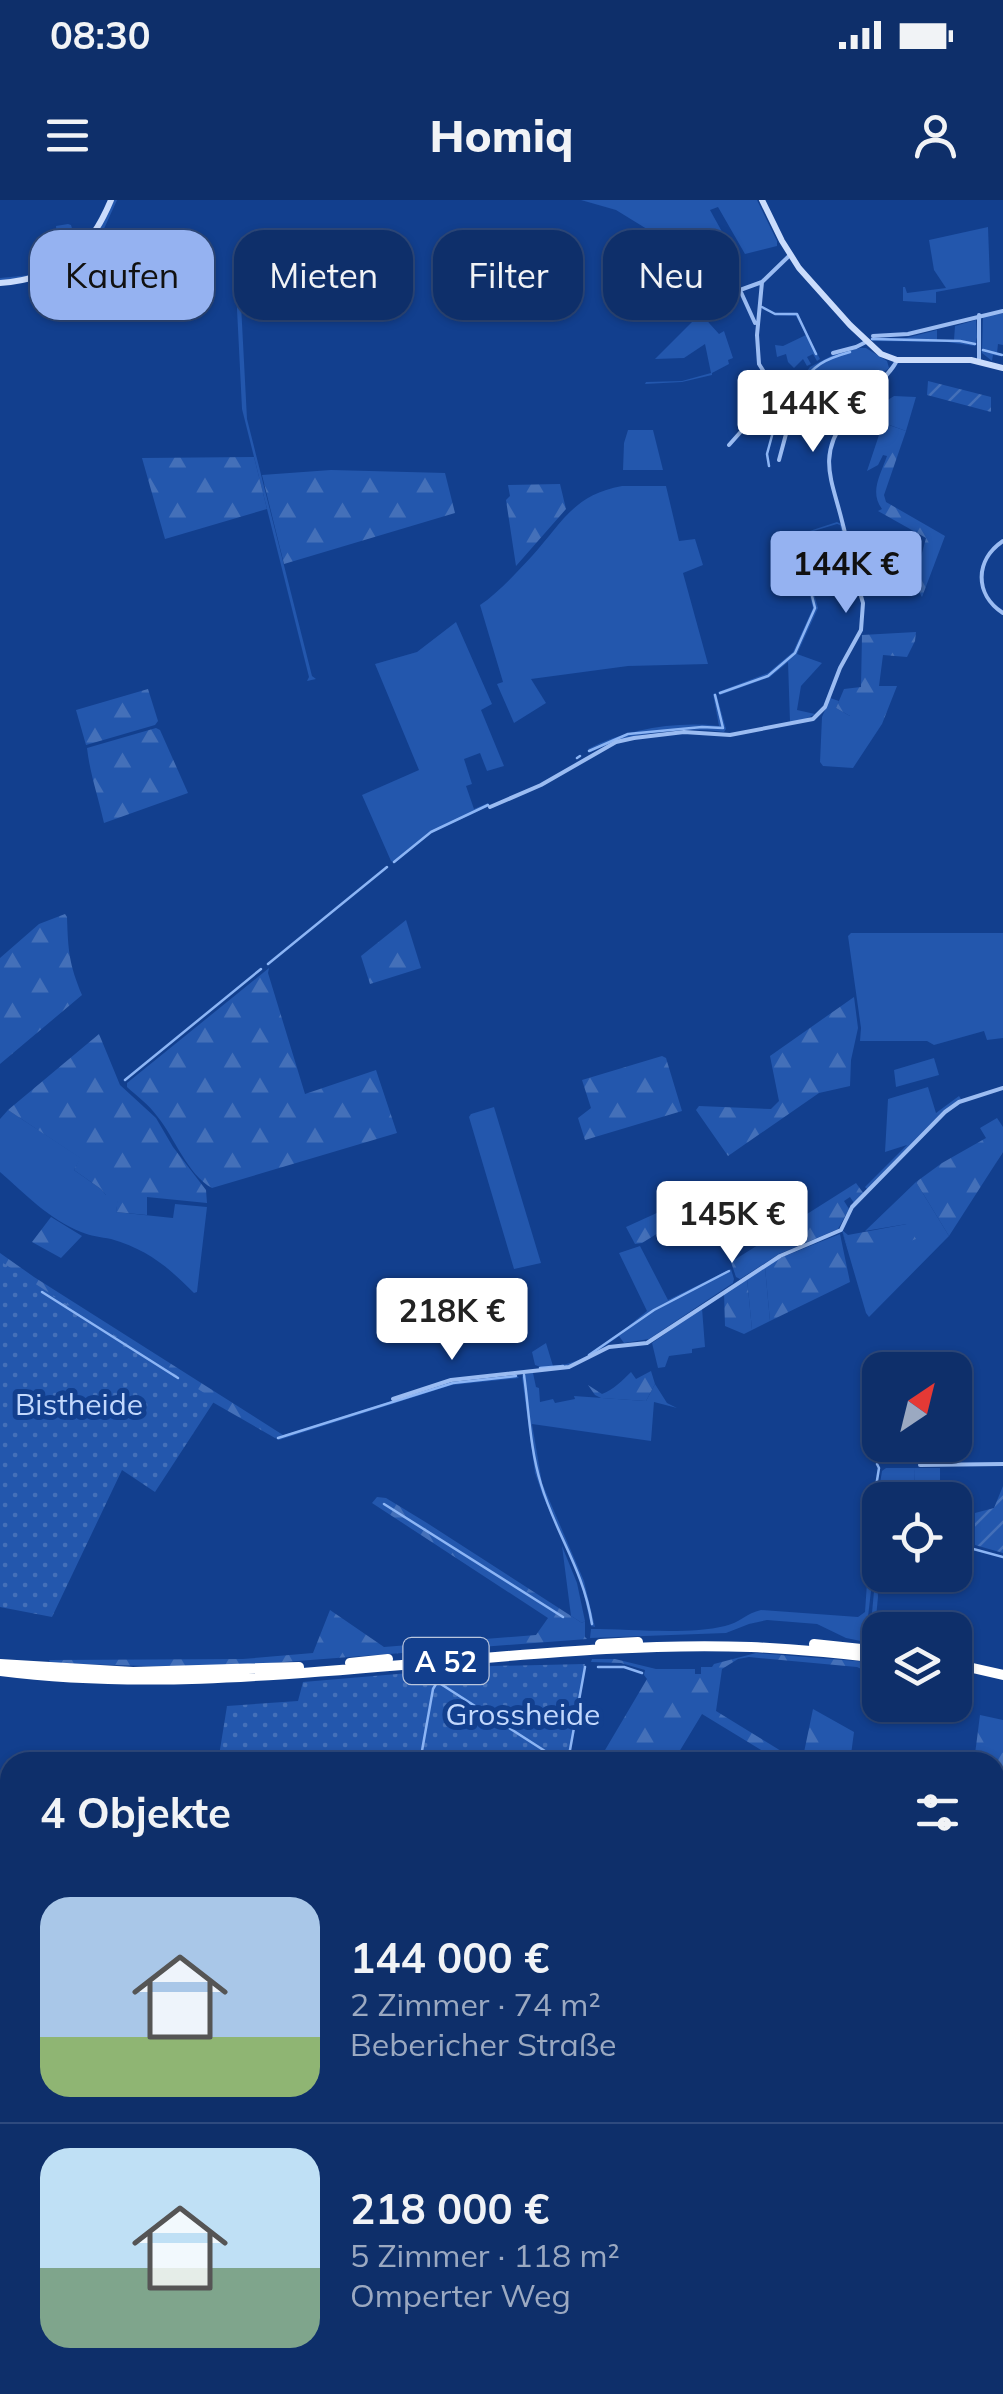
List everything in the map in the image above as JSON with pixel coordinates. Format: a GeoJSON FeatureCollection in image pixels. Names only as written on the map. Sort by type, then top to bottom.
{"type":"FeatureCollection","features":[{"type":"Feature","properties":{"kind":"highway","name":"A 52"},"geometry":{"type":"LineString","coordinates":[[0,1668],[202,1672],[677,1640],[776,1642],[862,1653]]}},
{"type":"Feature","properties":{"kind":"highway"},"geometry":{"type":"LineString","coordinates":[[972,1671],[1003,1678]]}},
{"type":"Feature","properties":{"kind":"street"},"geometry":{"type":"LineString","coordinates":[[0,283],[32,280],[72,258],[93,236],[111,200]]}},
{"type":"Feature","properties":{"kind":"street"},"geometry":{"type":"LineString","coordinates":[[762,200],[790,255],[864,340],[881,354],[897,360],[959,359],[1003,368]]}},
{"type":"Feature","properties":{"kind":"street"},"geometry":{"type":"LineString","coordinates":[[757,328],[740,290],[762,282],[790,255]]}},
{"type":"Feature","properties":{"kind":"street"},"geometry":{"type":"LineString","coordinates":[[762,282],[757,328],[759,364],[764,372],[782,390],[798,394],[822,392],[856,405]]}},
{"type":"Feature","properties":{"kind":"street"},"geometry":{"type":"LineString","coordinates":[[874,336],[908,334],[1003,311]]}},
{"type":"Feature","properties":{"kind":"street"},"geometry":{"type":"LineString","coordinates":[[978,361],[979,315]]}},
{"type":"Feature","properties":{"kind":"street"},"geometry":{"type":"LineString","coordinates":[[833,353],[856,348],[864,340]]}},
{"type":"Feature","properties":{"kind":"street"},"geometry":{"type":"LineString","coordinates":[[490,807],[542,786],[616,742],[684,732],[730,734],[800,723],[819,714],[863,622],[863,603],[829,480],[830,453],[843,422],[897,360]]}},
{"type":"Feature","properties":{"kind":"street"},"geometry":{"type":"LineString","coordinates":[[729,445],[782,390]]}},
{"type":"Feature","properties":{"kind":"street"},"geometry":{"type":"LineString","coordinates":[[779,460],[786,434],[783,424],[798,394]]}},
{"type":"Feature","properties":{"kind":"street"},"geometry":{"type":"LineString","coordinates":[[1003,540],[984,560],[981,575],[984,593],[1003,613]]}},
{"type":"Feature","properties":{"kind":"street"},"geometry":{"type":"LineString","coordinates":[[393,1399],[451,1380],[578,1364],[608,1346],[647,1343],[780,1256],[840,1230],[852,1207],[946,1112],[959,1102],[1003,1088]]}},
{"type":"Feature","properties":{"kind":"street"},"geometry":{"type":"LineString","coordinates":[[920,1465],[1003,1464]]}},
{"type":"Feature","properties":{"kind":"green space"},"geometry":{"type":"Polygon","coordinates":[[[114,200],[117,200],[103,230],[99,230],[114,200]]]}},
{"type":"Feature","properties":{"kind":"green space"},"geometry":{"type":"Polygon","coordinates":[[[581,200],[757,200],[777,246],[745,254],[739,244],[739,230],[731,230],[718,207],[710,210],[721,230],[648,230],[616,210],[581,200]]]}},
{"type":"Feature","properties":{"kind":"green space"},"geometry":{"type":"Polygon","coordinates":[[[68,224],[72,230],[56,230],[56,226],[68,224]]]}},
{"type":"Feature","properties":{"kind":"green space"},"geometry":{"type":"Polygon","coordinates":[[[988,227],[990,282],[936,292],[936,303],[903,301],[903,287],[907,293],[946,288],[934,270],[929,240],[988,227]]]}},
{"type":"Feature","properties":{"kind":"green space"},"geometry":{"type":"Polygon","coordinates":[[[762,306],[776,313],[797,314],[820,359],[817,361],[813,354],[807,357],[811,364],[807,366],[803,359],[794,368],[786,354],[777,357],[775,345],[783,346],[806,335],[796,316],[775,315],[762,306]]]}},
{"type":"Feature","properties":{"kind":"green space"},"geometry":{"type":"Polygon","coordinates":[[[1003,313],[1003,345],[998,344],[997,353],[1003,354],[993,355],[992,361],[982,353],[983,316],[1003,313]]]}},
{"type":"Feature","properties":{"kind":"green space"},"geometry":{"type":"Polygon","coordinates":[[[238,320],[242,320],[247,419],[312,676],[316,679],[307,681],[242,409],[238,320]]]}},
{"type":"Feature","properties":{"kind":"green space"},"geometry":{"type":"Polygon","coordinates":[[[694,320],[706,320],[719,334],[724,331],[733,358],[712,375],[682,382],[645,384],[682,381],[711,373],[705,344],[684,358],[655,359],[694,320]]]}},
{"type":"Feature","properties":{"kind":"green space"},"geometry":{"type":"Polygon","coordinates":[[[976,320],[975,346],[871,338],[906,338],[937,330],[937,341],[954,340],[955,326],[976,320]]]}},
{"type":"Feature","properties":{"kind":"green space"},"geometry":{"type":"Polygon","coordinates":[[[860,348],[887,361],[889,368],[870,384],[868,372],[855,372],[850,399],[822,389],[799,392],[784,388],[796,385],[810,367],[835,354],[860,348]]]}},
{"type":"Feature","properties":{"kind":"green space"},"geometry":{"type":"Polygon","coordinates":[[[928,381],[991,397],[991,412],[927,395],[928,381]]]}},
{"type":"Feature","properties":{"kind":"green space"},"geometry":{"type":"Polygon","coordinates":[[[894,396],[916,397],[906,431],[884,423],[878,428],[888,407],[883,403],[894,396]]]}},
{"type":"Feature","properties":{"kind":"green space"},"geometry":{"type":"Polygon","coordinates":[[[883,423],[906,431],[884,495],[886,502],[945,536],[922,597],[914,583],[926,538],[878,511],[882,509],[876,490],[887,456],[883,455],[878,465],[867,471],[883,423]]]}},
{"type":"Feature","properties":{"kind":"green space"},"geometry":{"type":"Polygon","coordinates":[[[628,430],[653,430],[663,470],[623,470],[628,430]]]}},
{"type":"Feature","properties":{"kind":"green space"},"geometry":{"type":"Polygon","coordinates":[[[254,457],[267,509],[165,539],[142,458],[254,457]]]}},
{"type":"Feature","properties":{"kind":"green space"},"geometry":{"type":"Polygon","coordinates":[[[331,470],[445,473],[455,513],[284,564],[262,475],[331,470]]]}},
{"type":"Feature","properties":{"kind":"green space"},"geometry":{"type":"Polygon","coordinates":[[[560,484],[566,509],[516,566],[506,500],[510,496],[508,485],[560,484]]]}},
{"type":"Feature","properties":{"kind":"green space"},"geometry":{"type":"Polygon","coordinates":[[[622,486],[666,486],[679,541],[695,539],[703,565],[683,573],[708,664],[628,666],[531,679],[546,703],[514,723],[497,684],[503,682],[480,605],[514,575],[580,503],[622,486]]]}},
{"type":"Feature","properties":{"kind":"green space"},"geometry":{"type":"Polygon","coordinates":[[[837,522],[841,524],[846,550],[840,525],[814,531],[822,562],[807,568],[818,608],[797,654],[822,663],[801,686],[797,710],[815,714],[790,722],[788,662],[770,677],[720,695],[718,692],[768,673],[793,652],[813,608],[803,569],[787,575],[779,541],[837,522]]]}},
{"type":"Feature","properties":{"kind":"green space"},"geometry":{"type":"Polygon","coordinates":[[[456,622],[492,704],[481,710],[504,766],[487,771],[480,753],[464,759],[472,784],[466,786],[474,809],[488,803],[489,806],[431,833],[395,863],[362,795],[419,770],[375,664],[417,652],[456,622]]]}},
{"type":"Feature","properties":{"kind":"green space"},"geometry":{"type":"Polygon","coordinates":[[[916,632],[907,657],[883,655],[879,686],[897,686],[882,724],[849,724],[850,716],[836,708],[844,689],[861,687],[862,635],[916,632]]]}},
{"type":"Feature","properties":{"kind":"green space"},"geometry":{"type":"Polygon","coordinates":[[[148,689],[158,721],[155,725],[86,745],[76,710],[148,689]]]}},
{"type":"Feature","properties":{"kind":"green space"},"geometry":{"type":"Polygon","coordinates":[[[716,693],[724,732],[656,732],[591,752],[588,749],[652,728],[719,726],[713,694],[716,693]]]}},
{"type":"Feature","properties":{"kind":"green space"},"geometry":{"type":"Polygon","coordinates":[[[830,698],[839,701],[836,708],[850,716],[850,724],[882,724],[853,768],[823,766],[820,762],[822,717],[830,698]]]}},
{"type":"Feature","properties":{"kind":"green space"},"geometry":{"type":"Polygon","coordinates":[[[156,728],[188,793],[104,823],[87,748],[156,728]]]}},
{"type":"Feature","properties":{"kind":"green space"},"geometry":{"type":"Polygon","coordinates":[[[65,914],[72,965],[82,995],[0,1064],[0,958],[39,924],[65,914]]]}},
{"type":"Feature","properties":{"kind":"green space"},"geometry":{"type":"Polygon","coordinates":[[[406,920],[421,968],[370,984],[361,956],[406,920]]]}},
{"type":"Feature","properties":{"kind":"green space"},"geometry":{"type":"Polygon","coordinates":[[[1003,933],[1003,1038],[987,1040],[984,1031],[934,1045],[927,1041],[860,1041],[848,936],[1003,933]]]}},
{"type":"Feature","properties":{"kind":"green space"},"geometry":{"type":"Polygon","coordinates":[[[269,968],[305,1094],[376,1070],[397,1133],[212,1188],[195,1174],[157,1116],[127,1083],[269,968]]]}},
{"type":"Feature","properties":{"kind":"green space"},"geometry":{"type":"Polygon","coordinates":[[[854,997],[858,1028],[850,1086],[819,1093],[728,1156],[696,1110],[699,1106],[771,1109],[779,1101],[770,1056],[854,997]]]}},
{"type":"Feature","properties":{"kind":"green space"},"geometry":{"type":"Polygon","coordinates":[[[99,1034],[120,1085],[156,1118],[206,1190],[207,1203],[147,1197],[147,1215],[116,1212],[118,1195],[106,1195],[74,1170],[80,1158],[8,1110],[99,1034]]]}},
{"type":"Feature","properties":{"kind":"green space"},"geometry":{"type":"Polygon","coordinates":[[[666,1058],[682,1111],[585,1140],[578,1118],[591,1108],[582,1080],[666,1058]]]}},
{"type":"Feature","properties":{"kind":"green space"},"geometry":{"type":"Polygon","coordinates":[[[934,1058],[939,1075],[896,1087],[894,1070],[934,1058]]]}},
{"type":"Feature","properties":{"kind":"green space"},"geometry":{"type":"Polygon","coordinates":[[[928,1087],[936,1113],[959,1096],[961,1099],[934,1121],[868,1190],[865,1187],[907,1145],[885,1152],[888,1099],[928,1087]]]}},
{"type":"Feature","properties":{"kind":"green space"},"geometry":{"type":"Polygon","coordinates":[[[494,1107],[541,1263],[514,1269],[469,1117],[494,1107]]]}},
{"type":"Feature","properties":{"kind":"green space"},"geometry":{"type":"Polygon","coordinates":[[[8,1110],[81,1158],[74,1170],[106,1195],[119,1195],[116,1212],[173,1218],[175,1204],[207,1207],[197,1292],[136,1248],[84,1233],[59,1221],[0,1172],[0,1119],[8,1110]]]}},
{"type":"Feature","properties":{"kind":"green space"},"geometry":{"type":"Polygon","coordinates":[[[997,1118],[1003,1127],[1003,1152],[949,1236],[916,1182],[986,1138],[980,1128],[997,1118]]]}},
{"type":"Feature","properties":{"kind":"green space"},"geometry":{"type":"Polygon","coordinates":[[[916,1182],[949,1236],[869,1317],[842,1231],[853,1261],[907,1224],[865,1231],[916,1182]]]}},
{"type":"Feature","properties":{"kind":"green space"},"geometry":{"type":"Polygon","coordinates":[[[856,1183],[864,1194],[854,1203],[850,1197],[844,1201],[849,1209],[838,1229],[779,1254],[740,1279],[736,1277],[731,1262],[856,1183]]]}},
{"type":"Feature","properties":{"kind":"green space"},"geometry":{"type":"Polygon","coordinates":[[[692,1197],[697,1209],[635,1244],[626,1227],[692,1197]]]}},
{"type":"Feature","properties":{"kind":"green space"},"geometry":{"type":"Polygon","coordinates":[[[51,1217],[82,1236],[61,1258],[32,1242],[51,1217]]]}},
{"type":"Feature","properties":{"kind":"green space"},"geometry":{"type":"Polygon","coordinates":[[[907,1224],[916,1239],[852,1262],[842,1230],[848,1235],[907,1224]]]}},
{"type":"Feature","properties":{"kind":"green space"},"geometry":{"type":"Polygon","coordinates":[[[840,1234],[850,1282],[770,1321],[765,1267],[840,1234]]]}},
{"type":"Feature","properties":{"kind":"green space"},"geometry":{"type":"Polygon","coordinates":[[[640,1246],[668,1300],[731,1269],[733,1283],[649,1339],[624,1343],[619,1336],[590,1356],[568,1366],[546,1368],[535,1365],[532,1352],[546,1343],[553,1366],[567,1364],[603,1346],[647,1311],[619,1253],[640,1246]]]}},
{"type":"Feature","properties":{"kind":"green space"},"geometry":{"type":"Polygon","coordinates":[[[0,1253],[283,1435],[275,1438],[186,1387],[0,1313],[0,1253]]]}},
{"type":"Feature","properties":{"kind":"green space","name":"Bistheide"},"geometry":{"type":"Polygon","coordinates":[[[0,1261],[215,1400],[155,1492],[122,1470],[52,1617],[0,1607],[0,1261]]]}},
{"type":"Feature","properties":{"kind":"green space"},"geometry":{"type":"Polygon","coordinates":[[[765,1267],[770,1321],[752,1330],[747,1278],[765,1267]]]}},
{"type":"Feature","properties":{"kind":"green space"},"geometry":{"type":"Polygon","coordinates":[[[747,1278],[752,1330],[744,1334],[725,1326],[724,1292],[747,1278]]]}},
{"type":"Feature","properties":{"kind":"green space"},"geometry":{"type":"Polygon","coordinates":[[[702,1308],[705,1347],[669,1356],[665,1367],[658,1368],[652,1343],[702,1308]]]}},
{"type":"Feature","properties":{"kind":"green space"},"geometry":{"type":"Polygon","coordinates":[[[651,1371],[655,1384],[646,1401],[601,1398],[588,1385],[602,1394],[631,1372],[636,1379],[651,1371]]]}},
{"type":"Feature","properties":{"kind":"green space"},"geometry":{"type":"Polygon","coordinates":[[[533,1373],[540,1402],[553,1399],[555,1403],[575,1399],[574,1396],[646,1401],[655,1384],[667,1403],[677,1408],[654,1402],[651,1441],[532,1424],[542,1483],[584,1581],[595,1627],[591,1626],[581,1582],[535,1473],[522,1377],[533,1373]]]}},
{"type":"Feature","properties":{"kind":"green space"},"geometry":{"type":"Polygon","coordinates":[[[516,1375],[519,1378],[452,1385],[279,1440],[275,1438],[452,1382],[516,1375]]]}},
{"type":"Feature","properties":{"kind":"green space"},"geometry":{"type":"Polygon","coordinates":[[[914,1468],[940,1468],[940,1482],[914,1482],[914,1468]]]}},
{"type":"Feature","properties":{"kind":"green space"},"geometry":{"type":"Polygon","coordinates":[[[914,1468],[914,1482],[880,1482],[882,1471],[914,1468]]]}},
{"type":"Feature","properties":{"kind":"green space"},"geometry":{"type":"Polygon","coordinates":[[[1003,1486],[1003,1553],[975,1545],[975,1513],[994,1508],[1003,1486]]]}},
{"type":"Feature","properties":{"kind":"green space"},"geometry":{"type":"Polygon","coordinates":[[[377,1497],[386,1498],[582,1623],[585,1621],[587,1639],[271,1663],[178,1667],[50,1663],[49,1660],[243,1659],[313,1653],[330,1610],[384,1647],[536,1635],[548,1618],[372,1503],[377,1497]]]}},
{"type":"Feature","properties":{"kind":"green space"},"geometry":{"type":"Polygon","coordinates":[[[562,1546],[577,1583],[585,1621],[582,1623],[571,1616],[562,1546]]]}},
{"type":"Feature","properties":{"kind":"green space"},"geometry":{"type":"Polygon","coordinates":[[[866,1592],[871,1592],[869,1612],[865,1612],[866,1592]]]}},
{"type":"Feature","properties":{"kind":"green space"},"geometry":{"type":"Polygon","coordinates":[[[874,1592],[878,1592],[877,1612],[872,1612],[874,1592]]]}},
{"type":"Feature","properties":{"kind":"green space"},"geometry":{"type":"Polygon","coordinates":[[[761,1610],[858,1617],[862,1614],[862,1641],[817,1624],[767,1620],[726,1633],[590,1638],[591,1629],[710,1629],[730,1625],[761,1610]]]}},
{"type":"Feature","properties":{"kind":"green space"},"geometry":{"type":"Polygon","coordinates":[[[756,1653],[862,1662],[862,1669],[749,1657],[722,1669],[716,1711],[783,1752],[765,1752],[702,1714],[679,1752],[604,1752],[647,1679],[645,1670],[621,1663],[591,1662],[592,1659],[615,1659],[656,1669],[695,1669],[695,1674],[701,1674],[701,1667],[756,1653]]]}},
{"type":"Feature","properties":{"kind":"green space","name":"Grossheide"},"geometry":{"type":"Polygon","coordinates":[[[585,1664],[570,1752],[220,1752],[227,1706],[298,1701],[303,1682],[492,1666],[585,1664]]]}},
{"type":"Feature","properties":{"kind":"green space"},"geometry":{"type":"Polygon","coordinates":[[[813,1709],[854,1732],[851,1752],[804,1752],[813,1709]]]}},
{"type":"Feature","properties":{"kind":"green space"},"geometry":{"type":"Polygon","coordinates":[[[980,1715],[1003,1720],[1003,1752],[975,1752],[980,1715]]]}},
{"type":"Feature","properties":{"kind":"water"},"geometry":{"type":"Polygon","coordinates":[[[805,535],[816,558],[790,568],[784,543],[805,535]]]}},
{"type":"Feature","properties":{"kind":"waterway"},"geometry":{"type":"LineString","coordinates":[[762,307],[775,314],[797,314],[816,354]]}},
{"type":"Feature","properties":{"kind":"waterway"},"geometry":{"type":"LineString","coordinates":[[872,339],[975,344]]}},
{"type":"Feature","properties":{"kind":"waterway"},"geometry":{"type":"LineString","coordinates":[[983,350],[1002,355]]}},
{"type":"Feature","properties":{"kind":"waterway"},"geometry":{"type":"LineString","coordinates":[[787,390],[799,387],[820,364],[850,352]]}},
{"type":"Feature","properties":{"kind":"waterway"},"geometry":{"type":"LineString","coordinates":[[769,466],[767,454],[783,395]]}},
{"type":"Feature","properties":{"kind":"waterway"},"geometry":{"type":"LineString","coordinates":[[720,693],[768,676],[795,653],[815,608],[805,568]]}},
{"type":"Feature","properties":{"kind":"waterway"},"geometry":{"type":"LineString","coordinates":[[589,751],[628,734],[723,728],[715,695]]}},
{"type":"Feature","properties":{"kind":"waterway"},"geometry":{"type":"LineString","coordinates":[[394,862],[431,832],[488,805]]}},
{"type":"Feature","properties":{"kind":"waterway"},"geometry":{"type":"LineString","coordinates":[[268,964],[387,867]]}},
{"type":"Feature","properties":{"kind":"waterway"},"geometry":{"type":"LineString","coordinates":[[125,1080],[261,969]]}},
{"type":"Feature","properties":{"kind":"waterway"},"geometry":{"type":"LineString","coordinates":[[589,1355],[654,1310],[729,1271]]}},
{"type":"Feature","properties":{"kind":"waterway"},"geometry":{"type":"LineString","coordinates":[[42,1292],[178,1378]]}},
{"type":"Feature","properties":{"kind":"waterway"},"geometry":{"type":"LineString","coordinates":[[540,1368],[563,1366]]}},
{"type":"Feature","properties":{"kind":"waterway"},"geometry":{"type":"LineString","coordinates":[[524,1375],[537,1471],[582,1586],[592,1624]]}},
{"type":"Feature","properties":{"kind":"waterway"},"geometry":{"type":"LineString","coordinates":[[278,1438],[453,1383],[516,1376]]}},
{"type":"Feature","properties":{"kind":"waterway"},"geometry":{"type":"LineString","coordinates":[[877,1464],[877,1482]]}},
{"type":"Feature","properties":{"kind":"waterway"},"geometry":{"type":"LineString","coordinates":[[384,1504],[563,1617]]}},
{"type":"Feature","properties":{"kind":"waterway"},"geometry":{"type":"LineString","coordinates":[[972,1549],[1003,1557]]}},
{"type":"Feature","properties":{"kind":"waterway"},"geometry":{"type":"LineString","coordinates":[[570,1752],[585,1667]]}},
{"type":"Feature","properties":{"kind":"waterway"},"geometry":{"type":"LineString","coordinates":[[598,1667],[624,1667],[642,1673]]}},
{"type":"Feature","properties":{"kind":"waterway"},"geometry":{"type":"LineString","coordinates":[[433,1679],[546,1752]]}},
{"type":"Feature","properties":{"kind":"waterway"},"geometry":{"type":"LineString","coordinates":[[422,1752],[436,1684]]}}]}
